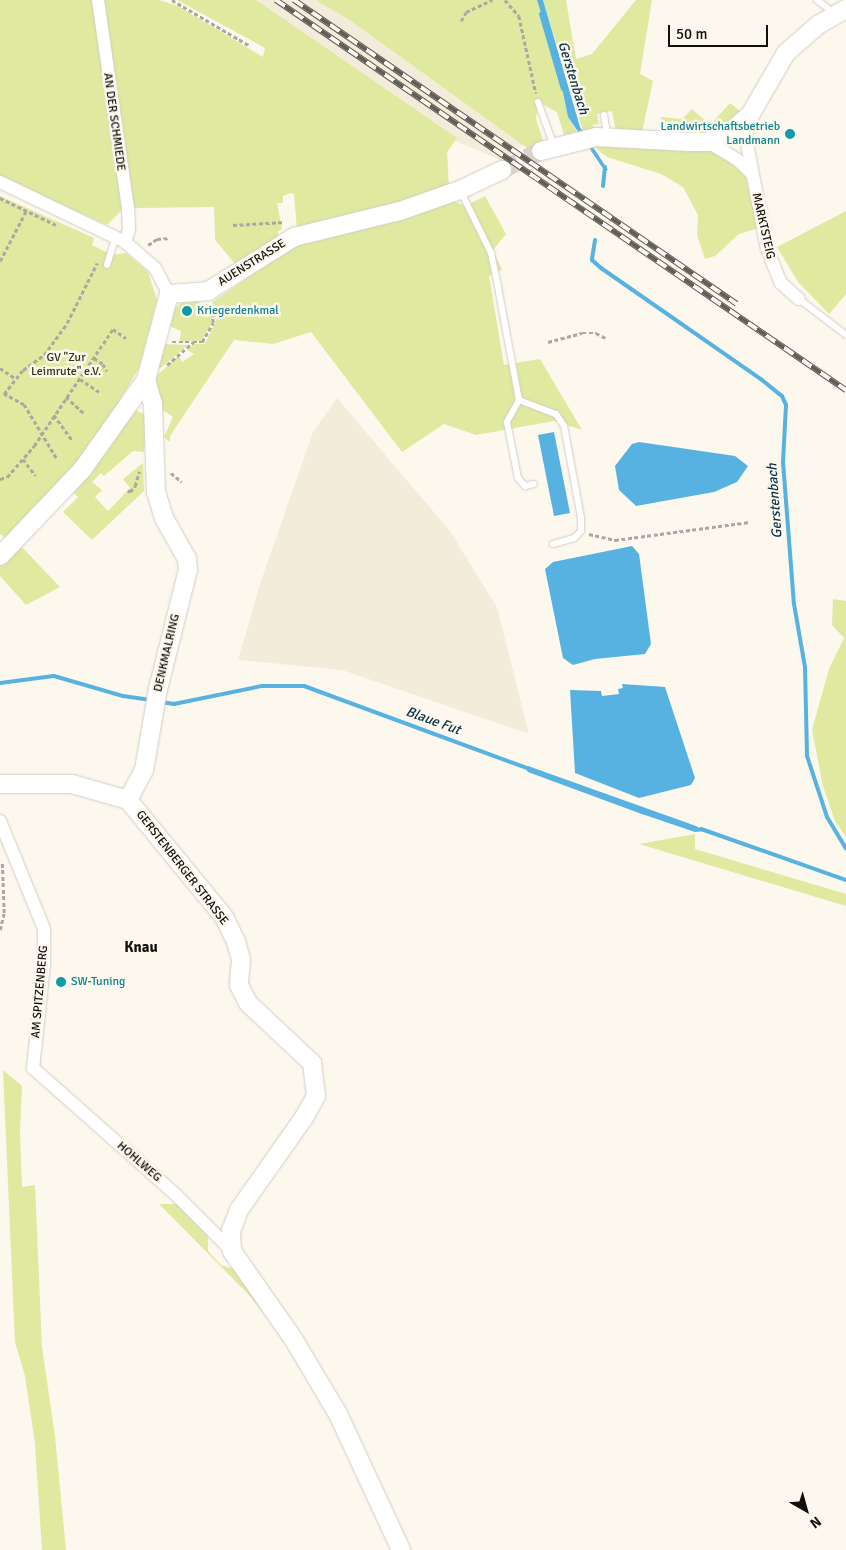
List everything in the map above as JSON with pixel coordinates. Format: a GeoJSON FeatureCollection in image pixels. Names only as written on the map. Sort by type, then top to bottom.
{"type":"FeatureCollection","features":[{"type":"Feature","properties":{"kind":"street","name":"AN DER SCHMIEDE"},"geometry":{"type":"LineString","coordinates":[[98,0],[128,209],[129,229],[120,240]]}},
{"type":"Feature","properties":{"kind":"street"},"geometry":{"type":"LineString","coordinates":[[547,149],[572,141],[601,136],[708,142],[729,133],[750,115],[786,53],[818,25],[841,12]]}},
{"type":"Feature","properties":{"kind":"street","name":"MARKTSTEIG"},"geometry":{"type":"LineString","coordinates":[[750,115],[746,138],[752,174],[773,266],[781,283],[799,299]]}},
{"type":"Feature","properties":{"kind":"street"},"geometry":{"type":"LineString","coordinates":[[708,142],[738,160],[752,174]]}},
{"type":"Feature","properties":{"kind":"street","name":"AUENSTRASSE"},"geometry":{"type":"LineString","coordinates":[[169,294],[208,291],[294,237],[375,218],[460,190],[502,170]]}},
{"type":"Feature","properties":{"kind":"street"},"geometry":{"type":"LineString","coordinates":[[0,182],[120,240],[140,253],[155,268],[169,294],[159,339],[147,377],[82,470],[0,556]]}},
{"type":"Feature","properties":{"kind":"street","name":"DENKMALRING"},"geometry":{"type":"LineString","coordinates":[[128,800],[144,770],[158,688],[188,570],[187,559],[164,518],[156,492],[153,404],[147,377]]}},
{"type":"Feature","properties":{"kind":"street"},"geometry":{"type":"LineString","coordinates":[[0,784],[72,784],[128,800]]}},
{"type":"Feature","properties":{"kind":"street","name":"GERSTENBERGER STRASSE"},"geometry":{"type":"LineString","coordinates":[[128,800],[224,917],[236,942],[241,960],[239,985],[248,1003],[312,1063],[316,1079],[316,1096],[305,1116],[239,1210],[231,1231],[232,1250]]}},
{"type":"Feature","properties":{"kind":"street","name":"AM SPITZENBERG"},"geometry":{"type":"LineString","coordinates":[[0,820],[44,929],[44,964],[33,1068],[42,1078]]}},
{"type":"Feature","properties":{"kind":"street","name":"HOHLWEG"},"geometry":{"type":"LineString","coordinates":[[42,1078],[176,1195],[232,1250]]}},
{"type":"Feature","properties":{"kind":"street"},"geometry":{"type":"LineString","coordinates":[[232,1250],[294,1340],[338,1414],[400,1550]]}},
{"type":"Feature","properties":{"kind":"lane"},"geometry":{"type":"LineString","coordinates":[[817,0],[841,12]]}},
{"type":"Feature","properties":{"kind":"lane"},"geometry":{"type":"LineString","coordinates":[[538,102],[547,149]]}},
{"type":"Feature","properties":{"kind":"lane"},"geometry":{"type":"LineString","coordinates":[[601,136],[604,115]]}},
{"type":"Feature","properties":{"kind":"lane"},"geometry":{"type":"LineString","coordinates":[[460,190],[491,253],[519,400],[507,422],[509,439],[520,483],[525,486],[534,484]]}},
{"type":"Feature","properties":{"kind":"lane"},"geometry":{"type":"LineString","coordinates":[[107,264],[108,256],[120,240]]}},
{"type":"Feature","properties":{"kind":"lane","name":"MARKTSTEIG"},"geometry":{"type":"LineString","coordinates":[[799,299],[846,336]]}},
{"type":"Feature","properties":{"kind":"lane"},"geometry":{"type":"LineString","coordinates":[[519,400],[556,414],[564,426],[581,518],[581,531],[574,538],[553,544]]}},
{"type":"Feature","properties":{"kind":"path"},"geometry":{"type":"LineString","coordinates":[[172,0],[250,46]]}},
{"type":"Feature","properties":{"kind":"path"},"geometry":{"type":"LineString","coordinates":[[460,21],[466,12],[492,0]]}},
{"type":"Feature","properties":{"kind":"path"},"geometry":{"type":"LineString","coordinates":[[505,0],[518,16],[538,102]]}},
{"type":"Feature","properties":{"kind":"path"},"geometry":{"type":"LineString","coordinates":[[0,261],[26,211]]}},
{"type":"Feature","properties":{"kind":"path"},"geometry":{"type":"LineString","coordinates":[[234,224],[285,222]]}},
{"type":"Feature","properties":{"kind":"path"},"geometry":{"type":"LineString","coordinates":[[140,253],[157,239],[170,238]]}},
{"type":"Feature","properties":{"kind":"path"},"geometry":{"type":"LineString","coordinates":[[56,458],[24,405],[4,394],[15,378],[44,354],[68,322],[100,255],[108,256]]}},
{"type":"Feature","properties":{"kind":"path"},"geometry":{"type":"LineString","coordinates":[[159,339],[202,342],[211,328],[214,316],[211,304]]}},
{"type":"Feature","properties":{"kind":"path"},"geometry":{"type":"LineString","coordinates":[[0,479],[7,477],[23,459],[113,329],[126,338]]}},
{"type":"Feature","properties":{"kind":"path"},"geometry":{"type":"LineString","coordinates":[[548,342],[582,333],[596,333],[606,338]]}},
{"type":"Feature","properties":{"kind":"path"},"geometry":{"type":"LineString","coordinates":[[147,377],[157,373],[193,342]]}},
{"type":"Feature","properties":{"kind":"path"},"geometry":{"type":"LineString","coordinates":[[94,358],[104,364],[107,371]]}},
{"type":"Feature","properties":{"kind":"path"},"geometry":{"type":"LineString","coordinates":[[0,368],[15,378]]}},
{"type":"Feature","properties":{"kind":"path"},"geometry":{"type":"LineString","coordinates":[[80,379],[99,392]]}},
{"type":"Feature","properties":{"kind":"path"},"geometry":{"type":"LineString","coordinates":[[66,397],[85,414]]}},
{"type":"Feature","properties":{"kind":"path"},"geometry":{"type":"LineString","coordinates":[[54,415],[73,442]]}},
{"type":"Feature","properties":{"kind":"path"},"geometry":{"type":"LineString","coordinates":[[23,459],[36,476]]}},
{"type":"Feature","properties":{"kind":"path"},"geometry":{"type":"LineString","coordinates":[[128,490],[130,492],[135,486],[142,465]]}},
{"type":"Feature","properties":{"kind":"path"},"geometry":{"type":"LineString","coordinates":[[581,531],[615,540],[750,522]]}},
{"type":"Feature","properties":{"kind":"path"},"geometry":{"type":"LineString","coordinates":[[0,930],[4,913],[1,868],[6,834]]}},
{"type":"Feature","properties":{"kind":"shaded area"},"geometry":{"type":"Polygon","coordinates":[[[253,0],[316,0],[352,22],[523,145],[502,161],[451,139],[253,0]]]}},
{"type":"Feature","properties":{"kind":"shaded area"},"geometry":{"type":"Polygon","coordinates":[[[337,398],[450,531],[497,607],[529,734],[342,670],[238,660],[261,581],[313,432],[337,398]]]}},
{"type":"Feature","properties":{"kind":"green space"},"geometry":{"type":"Polygon","coordinates":[[[0,0],[93,0],[122,210],[107,225],[0,178],[0,0]]]}},
{"type":"Feature","properties":{"kind":"green space"},"geometry":{"type":"Polygon","coordinates":[[[104,0],[159,0],[178,6],[263,57],[265,48],[177,0],[256,0],[457,138],[447,152],[449,187],[409,203],[297,230],[294,194],[291,193],[283,196],[283,203],[277,203],[282,229],[278,231],[278,237],[236,265],[215,240],[214,207],[133,208],[104,0]]]}},
{"type":"Feature","properties":{"kind":"green space"},"geometry":{"type":"Polygon","coordinates":[[[316,0],[537,0],[558,68],[568,117],[577,132],[564,135],[557,112],[538,102],[536,119],[543,140],[540,146],[531,151],[352,22],[316,0]]]}},
{"type":"Feature","properties":{"kind":"green space"},"geometry":{"type":"Polygon","coordinates":[[[543,0],[566,0],[576,59],[592,54],[636,0],[652,0],[640,74],[653,81],[642,132],[616,132],[612,111],[597,114],[599,124],[592,125],[600,132],[583,131],[543,0]]]}},
{"type":"Feature","properties":{"kind":"green space"},"geometry":{"type":"Polygon","coordinates":[[[730,103],[741,112],[713,133],[668,134],[661,129],[661,117],[682,119],[692,109],[710,125],[730,103]]]}},
{"type":"Feature","properties":{"kind":"green space"},"geometry":{"type":"Polygon","coordinates":[[[592,145],[706,149],[728,161],[745,175],[759,228],[739,234],[715,256],[705,259],[697,235],[698,215],[683,187],[661,174],[607,157],[592,145]]]}},
{"type":"Feature","properties":{"kind":"green space","name":"GV \"Zur Leimrute\" e.V."},"geometry":{"type":"Polygon","coordinates":[[[0,196],[94,238],[92,245],[112,255],[126,253],[148,272],[157,300],[139,368],[84,461],[6,538],[0,534],[0,196]]]}},
{"type":"Feature","properties":{"kind":"green space"},"geometry":{"type":"Polygon","coordinates":[[[485,196],[506,234],[493,250],[502,270],[489,276],[504,365],[540,359],[582,430],[554,421],[476,435],[444,424],[402,452],[311,332],[273,344],[234,340],[170,436],[170,442],[164,437],[173,417],[159,407],[156,376],[179,356],[182,362],[194,354],[187,350],[193,344],[205,344],[216,321],[212,302],[246,279],[248,272],[285,248],[452,200],[465,206],[485,196]]]}},
{"type":"Feature","properties":{"kind":"green space"},"geometry":{"type":"Polygon","coordinates":[[[846,211],[846,294],[829,314],[798,282],[777,247],[846,211]]]}},
{"type":"Feature","properties":{"kind":"green space"},"geometry":{"type":"Polygon","coordinates":[[[199,300],[200,305],[209,304],[213,318],[210,327],[201,341],[180,341],[181,331],[169,326],[174,308],[183,302],[199,300]]]}},
{"type":"Feature","properties":{"kind":"green space"},"geometry":{"type":"Polygon","coordinates":[[[164,344],[188,345],[157,371],[164,344]]]}},
{"type":"Feature","properties":{"kind":"green space"},"geometry":{"type":"Polygon","coordinates":[[[132,408],[147,416],[144,452],[133,451],[104,476],[101,473],[92,482],[102,490],[95,497],[108,511],[130,488],[123,479],[143,463],[144,491],[92,540],[63,512],[78,497],[71,490],[132,408]]]}},
{"type":"Feature","properties":{"kind":"green space"},"geometry":{"type":"Polygon","coordinates":[[[18,543],[60,587],[26,605],[0,576],[0,566],[18,543]]]}},
{"type":"Feature","properties":{"kind":"green space"},"geometry":{"type":"Polygon","coordinates":[[[833,599],[846,601],[846,837],[835,821],[823,786],[812,730],[829,669],[844,638],[832,625],[833,599]]]}},
{"type":"Feature","properties":{"kind":"green space"},"geometry":{"type":"Polygon","coordinates":[[[695,834],[695,849],[846,894],[846,906],[639,844],[695,834]]]}},
{"type":"Feature","properties":{"kind":"green space"},"geometry":{"type":"Polygon","coordinates":[[[3,1070],[22,1086],[20,1132],[22,1187],[35,1185],[42,1347],[55,1436],[66,1550],[42,1550],[35,1444],[25,1376],[15,1342],[3,1070]]]}},
{"type":"Feature","properties":{"kind":"green space"},"geometry":{"type":"Polygon","coordinates":[[[159,1204],[180,1204],[208,1234],[208,1251],[221,1265],[239,1271],[281,1334],[247,1293],[159,1204]]]}},
{"type":"Feature","properties":{"kind":"water"},"geometry":{"type":"Polygon","coordinates":[[[537,0],[543,0],[580,127],[608,170],[604,170],[568,117],[558,68],[537,0]]]}},
{"type":"Feature","properties":{"kind":"water"},"geometry":{"type":"Polygon","coordinates":[[[554,432],[570,513],[554,516],[538,435],[554,432]]]}},
{"type":"Feature","properties":{"kind":"water"},"geometry":{"type":"Polygon","coordinates":[[[639,442],[735,456],[748,466],[737,482],[714,492],[636,506],[619,490],[615,466],[632,444],[639,442]]]}},
{"type":"Feature","properties":{"kind":"water"},"geometry":{"type":"Polygon","coordinates":[[[632,546],[639,554],[651,644],[645,654],[595,659],[573,665],[563,658],[545,569],[553,562],[632,546]]]}},
{"type":"Feature","properties":{"kind":"water"},"geometry":{"type":"Polygon","coordinates":[[[622,684],[665,687],[695,778],[691,785],[639,798],[575,773],[570,690],[601,691],[602,696],[619,694],[618,689],[623,688],[622,684]]]}},
{"type":"Feature","properties":{"kind":"water"},"geometry":{"type":"Polygon","coordinates":[[[528,766],[696,826],[705,831],[695,832],[639,813],[528,772],[524,767],[528,766]]]}},
{"type":"Feature","properties":{"kind":"waterway","name":"Gerstenbach"},"geometry":{"type":"LineString","coordinates":[[541,14],[563,89]]}},
{"type":"Feature","properties":{"kind":"waterway","name":"Gerstenbach"},"geometry":{"type":"LineString","coordinates":[[603,186],[605,167]]}},
{"type":"Feature","properties":{"kind":"waterway","name":"Gerstenbach"},"geometry":{"type":"LineString","coordinates":[[595,240],[592,260],[601,268],[762,380],[782,396],[786,405],[783,462],[794,604],[805,667],[807,756],[827,817],[846,849]]}},
{"type":"Feature","properties":{"kind":"waterway","name":"Blaue Fut"},"geometry":{"type":"LineString","coordinates":[[0,683],[54,676],[123,696],[151,700]]}},
{"type":"Feature","properties":{"kind":"waterway","name":"Blaue Fut"},"geometry":{"type":"LineString","coordinates":[[161,702],[174,704],[262,686],[304,686],[529,769]]}},
{"type":"Feature","properties":{"kind":"waterway","name":"Blaue Fut"},"geometry":{"type":"LineString","coordinates":[[701,829],[846,880]]}},
{"type":"Feature","properties":{"kind":"tunnel"},"geometry":{"type":"LineString","coordinates":[[502,170],[541,151]]}},
{"type":"Feature","properties":{"kind":"railway"},"geometry":{"type":"LineString","coordinates":[[276,0],[846,390]]}},
{"type":"Feature","properties":{"kind":"railway"},"geometry":{"type":"LineString","coordinates":[[294,0],[737,304]]}},
{"type":"Feature","properties":{"kind":"place","name":"Landwirtschaftsbetrieb Landmann"},"geometry":{"type":"Point","coordinates":[790,134]}},
{"type":"Feature","properties":{"kind":"place","name":"Kriegerdenkmal"},"geometry":{"type":"Point","coordinates":[187,311]}},
{"type":"Feature","properties":{"kind":"place","name":"SW-Tuning"},"geometry":{"type":"Point","coordinates":[61,982]}},
{"type":"Feature","properties":{"kind":"district","name":"Knau"},"geometry":{"type":"Point","coordinates":[141,948]}}]}
